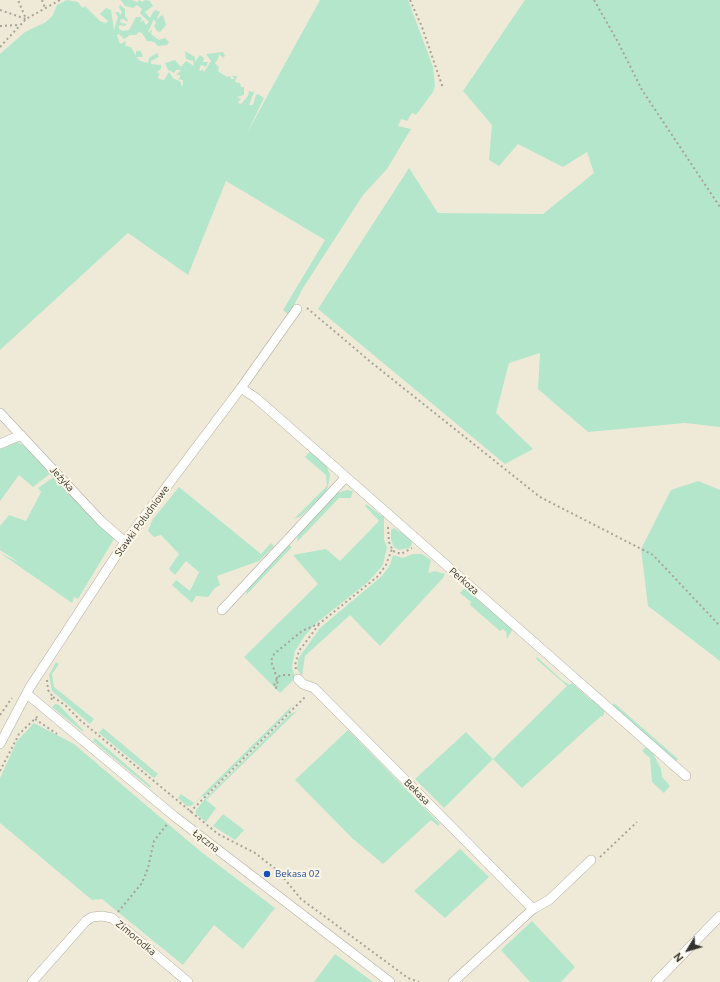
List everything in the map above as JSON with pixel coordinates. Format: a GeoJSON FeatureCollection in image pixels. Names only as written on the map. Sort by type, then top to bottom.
{"type":"FeatureCollection","features":[{"type":"Feature","properties":{"kind":"street","name":"Stawki Południowe"},"geometry":{"type":"LineString","coordinates":[[0,744],[27,694],[125,542],[300,311]]}},
{"type":"Feature","properties":{"kind":"street","name":"Perkoza"},"geometry":{"type":"LineString","coordinates":[[241,388],[256,398],[346,476],[686,776]]}},
{"type":"Feature","properties":{"kind":"street","name":"Jeżyka"},"geometry":{"type":"LineString","coordinates":[[0,413],[102,521],[125,542]]}},
{"type":"Feature","properties":{"kind":"street"},"geometry":{"type":"LineString","coordinates":[[0,444],[21,435]]}},
{"type":"Feature","properties":{"kind":"street"},"geometry":{"type":"LineString","coordinates":[[222,610],[346,476]]}},
{"type":"Feature","properties":{"kind":"street","name":"Bekasa"},"geometry":{"type":"LineString","coordinates":[[298,679],[304,684],[314,688],[533,909]]}},
{"type":"Feature","properties":{"kind":"street","name":"Łączna"},"geometry":{"type":"LineString","coordinates":[[27,694],[174,816],[390,982]]}},
{"type":"Feature","properties":{"kind":"street"},"geometry":{"type":"LineString","coordinates":[[453,982],[533,909],[549,900],[591,860]]}},
{"type":"Feature","properties":{"kind":"street","name":"Zimorodka"},"geometry":{"type":"LineString","coordinates":[[32,982],[86,921],[99,916],[112,918],[188,982]]}},
{"type":"Feature","properties":{"kind":"street"},"geometry":{"type":"LineString","coordinates":[[656,982],[720,916]]}},
{"type":"Feature","properties":{"kind":"path"},"geometry":{"type":"LineString","coordinates":[[18,0],[26,19]]}},
{"type":"Feature","properties":{"kind":"path"},"geometry":{"type":"LineString","coordinates":[[42,0],[45,8]]}},
{"type":"Feature","properties":{"kind":"path"},"geometry":{"type":"LineString","coordinates":[[0,47],[26,19],[60,0]]}},
{"type":"Feature","properties":{"kind":"path"},"geometry":{"type":"LineString","coordinates":[[410,0],[443,88]]}},
{"type":"Feature","properties":{"kind":"path"},"geometry":{"type":"LineString","coordinates":[[594,0],[618,42],[642,90],[720,207]]}},
{"type":"Feature","properties":{"kind":"path"},"geometry":{"type":"LineString","coordinates":[[0,10],[26,19]]}},
{"type":"Feature","properties":{"kind":"path"},"geometry":{"type":"LineString","coordinates":[[0,26],[19,25]]}},
{"type":"Feature","properties":{"kind":"path"},"geometry":{"type":"LineString","coordinates":[[300,311],[306,308],[372,363],[540,497],[653,555],[720,626]]}},
{"type":"Feature","properties":{"kind":"path"},"geometry":{"type":"LineString","coordinates":[[320,623],[302,631],[274,654],[271,661],[277,678],[285,675],[298,679],[295,665],[299,651],[320,623],[377,577],[386,565],[392,549],[388,538],[388,514]]}},
{"type":"Feature","properties":{"kind":"path"},"geometry":{"type":"LineString","coordinates":[[392,549],[401,554],[408,552],[414,546],[414,537]]}},
{"type":"Feature","properties":{"kind":"path"},"geometry":{"type":"LineString","coordinates":[[47,678],[48,690],[53,697],[65,705],[80,720],[190,812],[218,834],[255,853],[278,871],[301,899],[408,978],[419,982]]}},
{"type":"Feature","properties":{"kind":"path"},"geometry":{"type":"LineString","coordinates":[[190,812],[314,688]]}},
{"type":"Feature","properties":{"kind":"path"},"geometry":{"type":"LineString","coordinates":[[0,771],[19,734],[35,719],[53,697]]}},
{"type":"Feature","properties":{"kind":"path"},"geometry":{"type":"LineString","coordinates":[[35,719],[47,728]]}},
{"type":"Feature","properties":{"kind":"path"},"geometry":{"type":"LineString","coordinates":[[112,918],[142,883],[148,868],[154,841],[174,816]]}},
{"type":"Feature","properties":{"kind":"path"},"geometry":{"type":"LineString","coordinates":[[591,860],[599,858],[637,822]]}},
{"type":"Feature","properties":{"kind":"green space"},"geometry":{"type":"Polygon","coordinates":[[[67,0],[78,2],[83,8],[85,6],[100,21],[106,23],[108,21],[100,14],[106,8],[111,10],[114,30],[118,17],[115,12],[119,12],[120,15],[122,12],[119,8],[120,5],[125,9],[125,16],[128,20],[127,22],[124,19],[120,20],[121,23],[127,24],[125,26],[119,26],[119,29],[123,31],[129,30],[136,17],[142,17],[140,22],[143,20],[146,25],[149,22],[140,13],[142,9],[137,5],[133,8],[125,6],[121,0],[132,0],[137,2],[140,0],[142,2],[145,0],[150,1],[153,6],[145,12],[150,18],[156,10],[160,12],[157,18],[159,19],[159,17],[163,15],[166,25],[160,32],[157,31],[154,26],[156,23],[154,19],[148,32],[149,33],[152,30],[151,34],[159,40],[165,38],[169,42],[167,45],[158,46],[154,42],[147,41],[142,33],[139,32],[136,35],[130,35],[124,39],[119,34],[117,35],[120,44],[126,41],[125,46],[131,47],[136,56],[136,51],[141,51],[143,57],[136,57],[140,61],[148,63],[149,58],[157,53],[159,57],[151,61],[151,64],[161,65],[161,69],[157,72],[160,74],[158,77],[159,79],[164,80],[169,72],[173,78],[181,82],[181,86],[183,85],[183,80],[177,79],[180,78],[180,75],[176,75],[181,70],[176,70],[174,73],[168,70],[165,63],[175,60],[181,67],[186,61],[194,66],[193,61],[186,59],[185,51],[195,57],[195,62],[200,55],[204,58],[203,62],[208,62],[206,67],[201,65],[199,70],[201,71],[202,69],[204,72],[211,61],[206,54],[223,52],[225,56],[223,58],[219,54],[215,63],[219,67],[218,71],[227,77],[230,76],[231,79],[235,79],[232,76],[237,76],[235,82],[240,83],[241,87],[244,87],[244,95],[237,97],[241,99],[238,103],[241,104],[248,96],[249,91],[254,92],[249,105],[253,105],[256,95],[258,94],[264,98],[247,133],[320,0],[408,0],[433,67],[435,86],[433,92],[416,115],[412,113],[407,121],[401,119],[398,126],[411,129],[387,169],[363,195],[303,288],[289,315],[283,310],[325,240],[226,181],[188,275],[128,233],[0,350],[0,54],[25,32],[46,22],[53,15],[57,5],[67,0]]]}},
{"type":"Feature","properties":{"kind":"green space"},"geometry":{"type":"Polygon","coordinates":[[[525,0],[720,0],[720,427],[685,423],[588,432],[538,389],[540,353],[509,363],[496,413],[533,449],[505,464],[318,309],[409,168],[438,213],[543,214],[594,173],[587,152],[563,167],[518,144],[499,166],[489,160],[492,125],[463,91],[525,0]]]}},
{"type":"Feature","properties":{"kind":"green space"},"geometry":{"type":"Polygon","coordinates":[[[15,441],[27,447],[51,473],[33,487],[19,475],[0,501],[0,446],[15,441]]]}},
{"type":"Feature","properties":{"kind":"green space"},"geometry":{"type":"Polygon","coordinates":[[[311,450],[327,467],[330,475],[328,487],[325,494],[301,516],[294,519],[327,486],[326,475],[305,457],[311,450]]]}},
{"type":"Feature","properties":{"kind":"green space"},"geometry":{"type":"Polygon","coordinates":[[[55,476],[114,539],[78,599],[74,597],[72,603],[0,553],[20,563],[0,550],[0,526],[9,515],[26,521],[41,492],[38,488],[55,476]]]}},
{"type":"Feature","properties":{"kind":"green space"},"geometry":{"type":"Polygon","coordinates":[[[698,481],[720,490],[720,661],[648,606],[641,549],[671,490],[698,481]]]}},
{"type":"Feature","properties":{"kind":"green space"},"geometry":{"type":"Polygon","coordinates":[[[179,487],[261,554],[271,543],[274,546],[259,561],[217,576],[220,585],[215,588],[208,597],[196,596],[192,603],[172,585],[176,580],[190,591],[199,572],[186,561],[175,575],[169,569],[179,554],[161,535],[154,537],[148,531],[153,519],[179,487]]]}},
{"type":"Feature","properties":{"kind":"green space"},"geometry":{"type":"Polygon","coordinates":[[[347,490],[353,491],[351,498],[339,498],[297,542],[298,534],[337,493],[347,490]]]}},
{"type":"Feature","properties":{"kind":"green space"},"geometry":{"type":"Polygon","coordinates":[[[366,504],[382,516],[384,515],[384,540],[387,547],[383,565],[368,582],[315,624],[304,637],[295,651],[292,667],[295,678],[280,693],[244,657],[318,584],[293,555],[326,549],[340,561],[379,521],[365,506],[366,504]]]}},
{"type":"Feature","properties":{"kind":"green space"},"geometry":{"type":"Polygon","coordinates":[[[394,528],[411,539],[412,544],[409,548],[399,550],[394,547],[391,540],[391,530],[394,528]]]}},
{"type":"Feature","properties":{"kind":"green space"},"geometry":{"type":"Polygon","coordinates":[[[289,545],[292,547],[246,595],[248,587],[289,545]]]}},
{"type":"Feature","properties":{"kind":"green space"},"geometry":{"type":"Polygon","coordinates":[[[413,554],[422,554],[431,560],[428,573],[435,571],[445,574],[443,578],[380,646],[350,615],[305,656],[302,676],[297,669],[298,659],[320,628],[382,576],[390,565],[393,555],[403,558],[413,554]]]}},
{"type":"Feature","properties":{"kind":"green space"},"geometry":{"type":"Polygon","coordinates":[[[465,587],[513,629],[507,639],[506,632],[503,629],[500,631],[470,605],[471,602],[460,593],[465,587]]]}},
{"type":"Feature","properties":{"kind":"green space"},"geometry":{"type":"Polygon","coordinates":[[[537,657],[563,681],[570,685],[572,683],[591,700],[593,698],[605,709],[603,717],[601,716],[522,788],[493,759],[567,686],[536,659],[537,657]]]}},
{"type":"Feature","properties":{"kind":"green space"},"geometry":{"type":"Polygon","coordinates":[[[56,662],[59,664],[52,674],[54,687],[94,719],[90,724],[52,691],[49,675],[56,662]]]}},
{"type":"Feature","properties":{"kind":"green space"},"geometry":{"type":"Polygon","coordinates":[[[614,703],[678,759],[675,762],[612,707],[614,703]]]}},
{"type":"Feature","properties":{"kind":"green space"},"geometry":{"type":"Polygon","coordinates":[[[55,704],[59,705],[84,731],[52,707],[55,704]]]}},
{"type":"Feature","properties":{"kind":"green space"},"geometry":{"type":"Polygon","coordinates":[[[292,706],[289,712],[204,797],[202,796],[191,806],[187,806],[178,798],[181,794],[194,803],[292,706]]]}},
{"type":"Feature","properties":{"kind":"green space"},"geometry":{"type":"Polygon","coordinates":[[[297,711],[206,800],[216,808],[206,822],[196,814],[196,810],[205,799],[290,714],[297,711]]]}},
{"type":"Feature","properties":{"kind":"green space"},"geometry":{"type":"Polygon","coordinates":[[[34,723],[74,744],[200,851],[275,908],[243,949],[214,925],[183,965],[102,899],[92,900],[0,823],[0,778],[17,741],[34,723]]]}},
{"type":"Feature","properties":{"kind":"green space"},"geometry":{"type":"Polygon","coordinates":[[[103,728],[158,774],[154,778],[99,733],[103,728]]]}},
{"type":"Feature","properties":{"kind":"green space"},"geometry":{"type":"Polygon","coordinates":[[[348,730],[440,824],[438,826],[431,820],[383,864],[352,838],[295,780],[348,730]]]}},
{"type":"Feature","properties":{"kind":"green space"},"geometry":{"type":"Polygon","coordinates":[[[466,732],[493,759],[444,808],[415,779],[466,732]]]}},
{"type":"Feature","properties":{"kind":"green space"},"geometry":{"type":"Polygon","coordinates":[[[95,738],[152,787],[149,787],[93,741],[95,738]]]}},
{"type":"Feature","properties":{"kind":"green space"},"geometry":{"type":"Polygon","coordinates":[[[646,747],[653,753],[661,769],[662,777],[670,786],[664,793],[652,782],[650,758],[642,751],[646,747]]]}},
{"type":"Feature","properties":{"kind":"green space"},"geometry":{"type":"Polygon","coordinates":[[[223,814],[244,830],[235,840],[213,826],[223,814]]]}},
{"type":"Feature","properties":{"kind":"green space"},"geometry":{"type":"Polygon","coordinates":[[[460,849],[489,877],[445,918],[414,891],[460,849]]]}},
{"type":"Feature","properties":{"kind":"green space"},"geometry":{"type":"Polygon","coordinates":[[[532,921],[575,967],[561,982],[530,982],[501,950],[532,921]]]}},
{"type":"Feature","properties":{"kind":"green space"},"geometry":{"type":"Polygon","coordinates":[[[335,954],[373,982],[314,982],[335,954]]]}},
{"type":"Feature","properties":{"kind":"place","name":"Bekasa 02"},"geometry":{"type":"Point","coordinates":[267,874]}}]}
